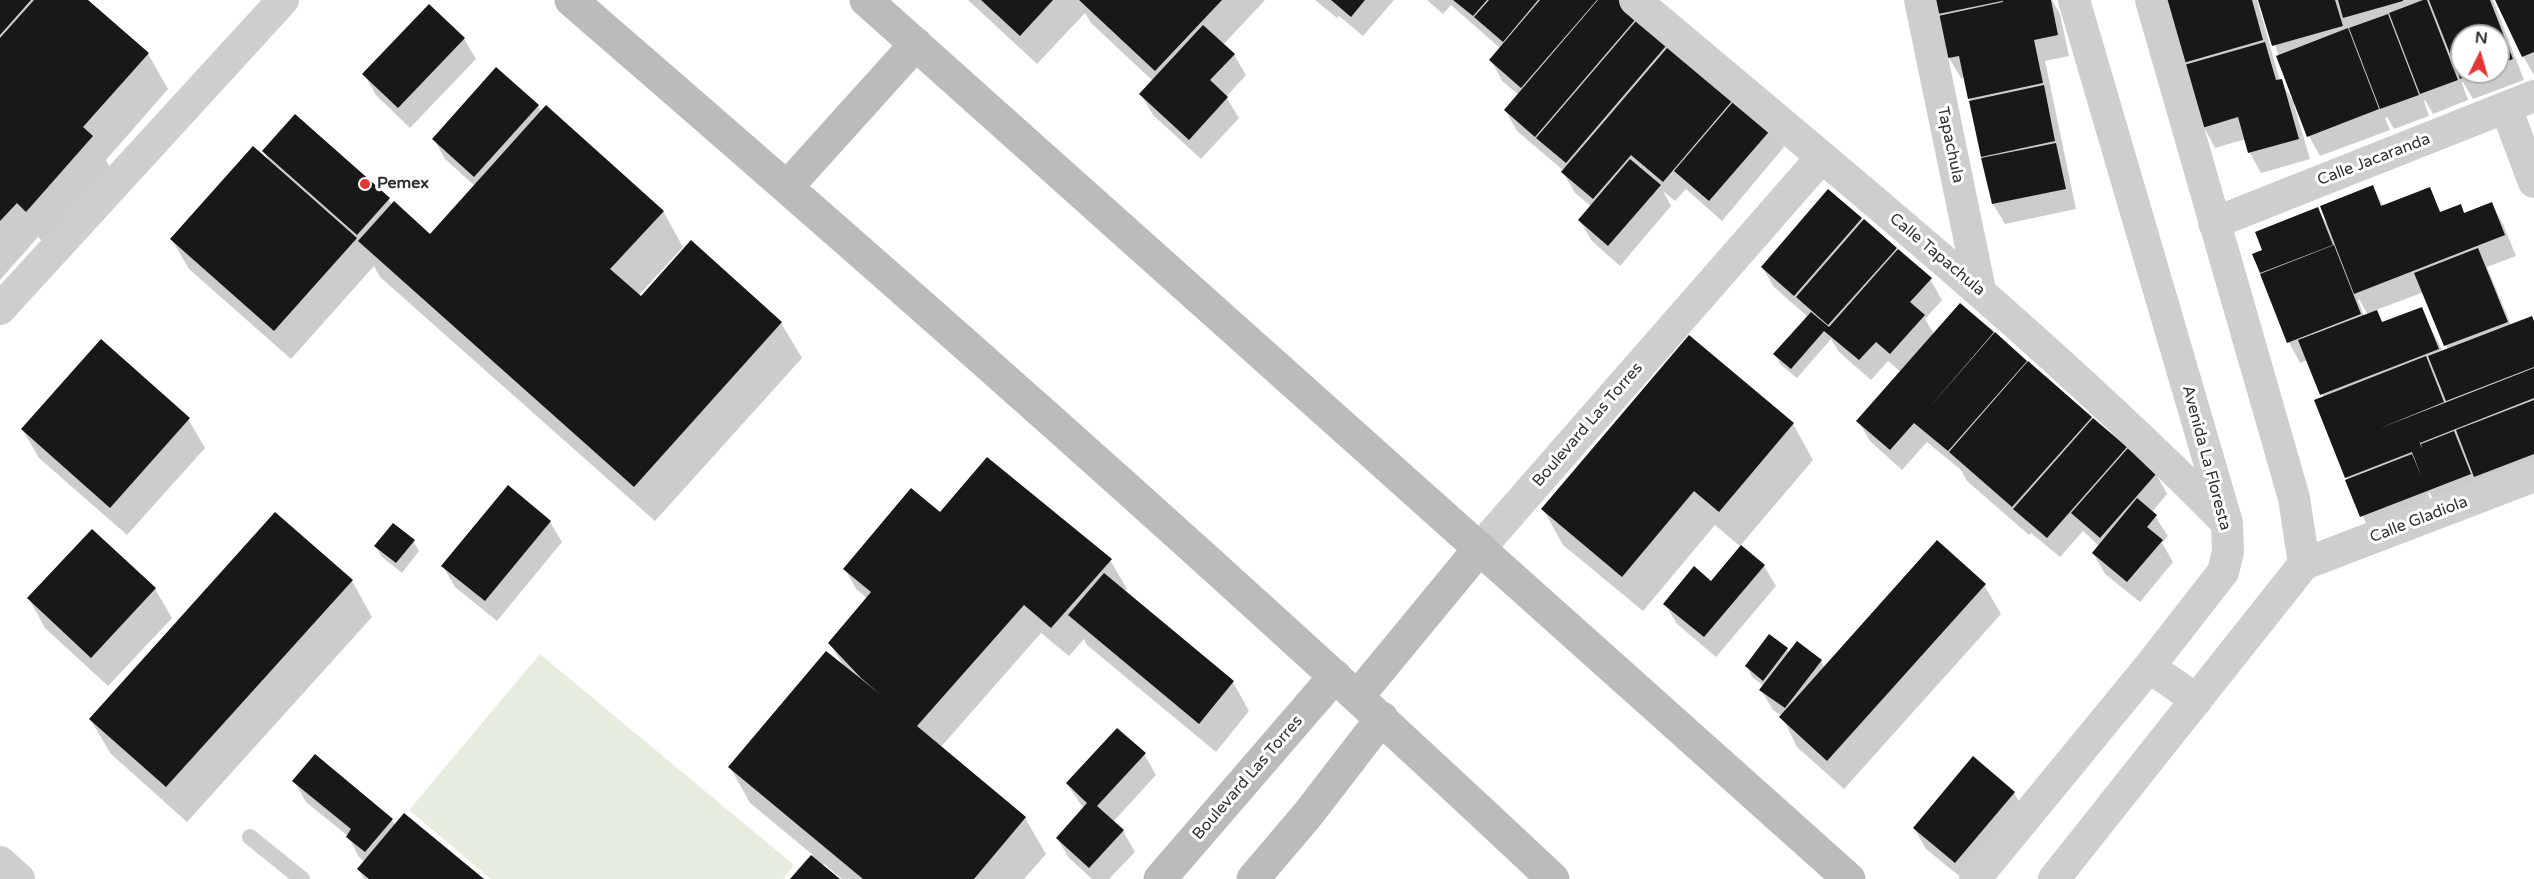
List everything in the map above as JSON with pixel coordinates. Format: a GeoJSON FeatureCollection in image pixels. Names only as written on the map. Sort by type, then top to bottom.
{"type":"FeatureCollection","features":[{"type":"Feature","properties":{"kind":"street"},"geometry":{"type":"LineString","coordinates":[[0,309],[283,0]]}},
{"type":"Feature","properties":{"kind":"street"},"geometry":{"type":"LineString","coordinates":[[571,0],[787,187],[1382,718],[1553,879]]}},
{"type":"Feature","properties":{"kind":"street"},"geometry":{"type":"LineString","coordinates":[[866,0],[1850,879]]}},
{"type":"Feature","properties":{"kind":"street","name":"Calle Tapachula"},"geometry":{"type":"LineString","coordinates":[[1635,0],[1980,290],[2166,462],[2227,523]]}},
{"type":"Feature","properties":{"kind":"street","name":"Tapachula"},"geometry":{"type":"LineString","coordinates":[[1920,0],[1980,290]]}},
{"type":"Feature","properties":{"kind":"street","name":"Avenida La Floresta"},"geometry":{"type":"LineString","coordinates":[[1975,879],[2149,667],[2223,572],[2228,552],[2227,523],[2074,0]]}},
{"type":"Feature","properties":{"kind":"street"},"geometry":{"type":"LineString","coordinates":[[2055,879],[2304,564],[2294,498],[2151,0]]}},
{"type":"Feature","properties":{"kind":"street"},"geometry":{"type":"LineString","coordinates":[[787,187],[916,44]]}},
{"type":"Feature","properties":{"kind":"street"},"geometry":{"type":"LineString","coordinates":[[2520,102],[2534,183]]}},
{"type":"Feature","properties":{"kind":"street","name":"Calle Jacaranda"},"geometry":{"type":"LineString","coordinates":[[2214,222],[2520,102]]}},
{"type":"Feature","properties":{"kind":"street","name":"Boulevard Las Torres"},"geometry":{"type":"LineString","coordinates":[[1160,879],[1480,548],[1822,157]]}},
{"type":"Feature","properties":{"kind":"street","name":"Calle Gladiola"},"geometry":{"type":"LineString","coordinates":[[2304,564],[2534,476]]}},
{"type":"Feature","properties":{"kind":"street"},"geometry":{"type":"LineString","coordinates":[[2149,667],[2197,700]]}},
{"type":"Feature","properties":{"kind":"street"},"geometry":{"type":"LineString","coordinates":[[1253,879],[1309,813],[1382,718]]}},
{"type":"Feature","properties":{"kind":"street"},"geometry":{"type":"LineString","coordinates":[[0,862],[19,879]]}},
{"type":"Feature","properties":{"kind":"lane"},"geometry":{"type":"LineString","coordinates":[[250,837],[302,879]]}},
{"type":"Feature","properties":{"kind":"shaded area"},"geometry":{"type":"Polygon","coordinates":[[[540,654],[794,865],[783,879],[491,879],[409,810],[540,654]]]}},
{"type":"Feature","properties":{"kind":"building"},"geometry":{"type":"Polygon","coordinates":[[[0,0],[31,0],[0,35],[0,0]]]}},
{"type":"Feature","properties":{"kind":"building"},"geometry":{"type":"Polygon","coordinates":[[[34,0],[88,0],[149,53],[83,127],[93,136],[26,212],[17,203],[0,221],[0,38],[34,0]]]}},
{"type":"Feature","properties":{"kind":"building"},"geometry":{"type":"Polygon","coordinates":[[[981,0],[1053,0],[1020,36],[981,0]]]}},
{"type":"Feature","properties":{"kind":"building"},"geometry":{"type":"Polygon","coordinates":[[[1079,0],[1222,0],[1155,71],[1079,0]]]}},
{"type":"Feature","properties":{"kind":"building"},"geometry":{"type":"Polygon","coordinates":[[[1331,0],[1365,0],[1351,17],[1331,0]]]}},
{"type":"Feature","properties":{"kind":"building"},"geometry":{"type":"Polygon","coordinates":[[[1453,0],[1487,0],[1473,16],[1453,0]]]}},
{"type":"Feature","properties":{"kind":"building"},"geometry":{"type":"Polygon","coordinates":[[[1489,0],[1538,0],[1503,42],[1474,17],[1489,0]]]}},
{"type":"Feature","properties":{"kind":"building"},"geometry":{"type":"Polygon","coordinates":[[[1540,0],[1597,0],[1521,88],[1489,60],[1540,0]]]}},
{"type":"Feature","properties":{"kind":"building"},"geometry":{"type":"Polygon","coordinates":[[[1598,0],[1624,0],[1640,14],[1535,137],[1504,110],[1598,0]]]}},
{"type":"Feature","properties":{"kind":"building"},"geometry":{"type":"Polygon","coordinates":[[[1935,0],[2002,0],[2002,1],[1938,14],[1935,0]]]}},
{"type":"Feature","properties":{"kind":"building"},"geometry":{"type":"Polygon","coordinates":[[[2002,0],[2051,0],[2058,35],[2034,40],[2043,83],[1968,99],[1959,56],[1948,58],[1938,16],[2003,2],[2002,0]]]}},
{"type":"Feature","properties":{"kind":"building"},"geometry":{"type":"Polygon","coordinates":[[[2165,0],[2252,0],[2263,40],[2183,63],[2165,0]]]}},
{"type":"Feature","properties":{"kind":"building"},"geometry":{"type":"Polygon","coordinates":[[[2258,0],[2335,0],[2343,26],[2272,46],[2258,0]]]}},
{"type":"Feature","properties":{"kind":"building"},"geometry":{"type":"Polygon","coordinates":[[[2338,0],[2403,0],[2403,1],[2343,18],[2338,0]]]}},
{"type":"Feature","properties":{"kind":"building"},"geometry":{"type":"Polygon","coordinates":[[[2427,0],[2450,59],[2450,83],[2420,94],[2389,13],[2427,0]]]}},
{"type":"Feature","properties":{"kind":"building"},"geometry":{"type":"Polygon","coordinates":[[[2429,0],[2490,0],[2499,24],[2450,24],[2450,54],[2429,0]]]}},
{"type":"Feature","properties":{"kind":"building"},"geometry":{"type":"Polygon","coordinates":[[[2495,0],[2534,0],[2534,52],[2522,57],[2510,32],[2510,24],[2506,24],[2495,0]]]}},
{"type":"Feature","properties":{"kind":"building"},"geometry":{"type":"Polygon","coordinates":[[[429,4],[465,38],[398,108],[362,74],[429,4]]]}},
{"type":"Feature","properties":{"kind":"building"},"geometry":{"type":"Polygon","coordinates":[[[1642,14],[1671,40],[1566,163],[1536,138],[1642,14]]]}},
{"type":"Feature","properties":{"kind":"building"},"geometry":{"type":"Polygon","coordinates":[[[2388,14],[2419,95],[2380,109],[2349,28],[2388,14]]]}},
{"type":"Feature","properties":{"kind":"building"},"geometry":{"type":"Polygon","coordinates":[[[1203,25],[1235,54],[1210,80],[1228,97],[1189,140],[1139,94],[1203,25]]]}},
{"type":"Feature","properties":{"kind":"building"},"geometry":{"type":"Polygon","coordinates":[[[2348,28],[2379,109],[2307,137],[2276,56],[2348,28]]]}},
{"type":"Feature","properties":{"kind":"building"},"geometry":{"type":"Polygon","coordinates":[[[1673,41],[1737,95],[1663,182],[1631,155],[1593,199],[1561,172],[1673,41]]]}},
{"type":"Feature","properties":{"kind":"building"},"geometry":{"type":"Polygon","coordinates":[[[2265,42],[2276,80],[2282,79],[2299,139],[2248,153],[2238,117],[2202,128],[2184,65],[2265,42]]]}},
{"type":"Feature","properties":{"kind":"building"},"geometry":{"type":"Polygon","coordinates":[[[496,67],[539,105],[474,177],[432,139],[496,67]]]}},
{"type":"Feature","properties":{"kind":"building"},"geometry":{"type":"Polygon","coordinates":[[[2044,85],[2055,141],[1981,157],[1969,101],[2044,85]]]}},
{"type":"Feature","properties":{"kind":"building"},"geometry":{"type":"Polygon","coordinates":[[[1738,96],[1774,126],[1709,201],[1674,171],[1738,96]]]}},
{"type":"Feature","properties":{"kind":"building"},"geometry":{"type":"Polygon","coordinates":[[[546,105],[664,211],[610,269],[641,296],[691,240],[782,322],[634,487],[358,241],[394,201],[430,234],[546,105]]]}},
{"type":"Feature","properties":{"kind":"building"},"geometry":{"type":"Polygon","coordinates":[[[295,114],[390,198],[357,235],[262,151],[295,114]]]}},
{"type":"Feature","properties":{"kind":"building"},"geometry":{"type":"Polygon","coordinates":[[[2056,143],[2066,189],[1992,204],[1981,158],[2056,143]]]}},
{"type":"Feature","properties":{"kind":"building"},"geometry":{"type":"Polygon","coordinates":[[[253,146],[357,238],[274,331],[170,239],[253,146]]]}},
{"type":"Feature","properties":{"kind":"building"},"geometry":{"type":"Polygon","coordinates":[[[1630,159],[1661,185],[1608,246],[1578,220],[1630,159]]]}},
{"type":"Feature","properties":{"kind":"building"},"geometry":{"type":"Polygon","coordinates":[[[2373,185],[2381,206],[2430,187],[2440,212],[2461,204],[2464,213],[2492,202],[2505,235],[2354,294],[2320,206],[2373,185]]]}},
{"type":"Feature","properties":{"kind":"building"},"geometry":{"type":"Polygon","coordinates":[[[1828,189],[1862,218],[1794,296],[1761,267],[1828,189]]]}},
{"type":"Feature","properties":{"kind":"building"},"geometry":{"type":"Polygon","coordinates":[[[2318,207],[2333,245],[2260,273],[2252,254],[2262,250],[2255,232],[2318,207]]]}},
{"type":"Feature","properties":{"kind":"building"},"geometry":{"type":"Polygon","coordinates":[[[1864,219],[1897,248],[1828,325],[1796,297],[1864,219]]]}},
{"type":"Feature","properties":{"kind":"building"},"geometry":{"type":"Polygon","coordinates":[[[2334,245],[2361,314],[2287,343],[2260,274],[2334,245]]]}},
{"type":"Feature","properties":{"kind":"building"},"geometry":{"type":"Polygon","coordinates":[[[2478,248],[2508,322],[2444,346],[2414,273],[2478,248]]]}},
{"type":"Feature","properties":{"kind":"building"},"geometry":{"type":"Polygon","coordinates":[[[1898,249],[1932,278],[1910,302],[1925,315],[1890,354],[1876,342],[1859,360],[1824,331],[1791,369],[1773,354],[1811,312],[1829,327],[1898,249]]]}},
{"type":"Feature","properties":{"kind":"building"},"geometry":{"type":"Polygon","coordinates":[[[1960,303],[1994,332],[1928,409],[1995,332],[2027,361],[1948,451],[1914,423],[1890,450],[1856,421],[1960,303]]]}},
{"type":"Feature","properties":{"kind":"building"},"geometry":{"type":"Polygon","coordinates":[[[2422,307],[2439,349],[2320,395],[2298,340],[2377,310],[2382,322],[2422,307]]]}},
{"type":"Feature","properties":{"kind":"building"},"geometry":{"type":"Polygon","coordinates":[[[2532,316],[2534,321],[2534,367],[2446,401],[2428,356],[2532,316]]]}},
{"type":"Feature","properties":{"kind":"building"},"geometry":{"type":"Polygon","coordinates":[[[1689,335],[1794,423],[1719,512],[1694,491],[1622,577],[1541,509],[1689,335]]]}},
{"type":"Feature","properties":{"kind":"building"},"geometry":{"type":"Polygon","coordinates":[[[101,339],[190,418],[110,508],[21,429],[101,339]]]}},
{"type":"Feature","properties":{"kind":"building"},"geometry":{"type":"Polygon","coordinates":[[[2426,356],[2444,402],[2378,429],[2534,368],[2534,398],[2420,443],[2418,438],[2422,449],[2421,444],[2454,431],[2471,474],[2360,517],[2345,480],[2412,454],[2422,478],[2412,452],[2345,478],[2314,400],[2426,356]]]}},
{"type":"Feature","properties":{"kind":"building"},"geometry":{"type":"Polygon","coordinates":[[[2028,361],[2092,417],[2012,507],[1949,452],[2028,361]]]}},
{"type":"Feature","properties":{"kind":"building"},"geometry":{"type":"Polygon","coordinates":[[[2534,400],[2534,454],[2474,477],[2456,430],[2534,400]]]}},
{"type":"Feature","properties":{"kind":"building"},"geometry":{"type":"Polygon","coordinates":[[[2093,418],[2127,447],[2047,538],[2013,509],[2093,418]]]}},
{"type":"Feature","properties":{"kind":"building"},"geometry":{"type":"Polygon","coordinates":[[[2128,448],[2157,473],[2100,538],[2071,513],[2128,448]]]}},
{"type":"Feature","properties":{"kind":"building"},"geometry":{"type":"Polygon","coordinates":[[[987,457],[1112,559],[1051,628],[1024,605],[917,726],[1026,817],[974,879],[863,879],[728,767],[826,651],[880,694],[861,678],[828,643],[871,592],[843,569],[911,488],[940,512],[987,457]]]}},
{"type":"Feature","properties":{"kind":"building"},"geometry":{"type":"Polygon","coordinates":[[[508,485],[551,521],[485,601],[441,566],[508,485]]]}},
{"type":"Feature","properties":{"kind":"building"},"geometry":{"type":"Polygon","coordinates":[[[2137,498],[2157,515],[2147,527],[2163,540],[2127,582],[2092,553],[2137,498]]]}},
{"type":"Feature","properties":{"kind":"building"},"geometry":{"type":"Polygon","coordinates":[[[275,512],[353,580],[166,787],[89,719],[275,512]]]}},
{"type":"Feature","properties":{"kind":"building"},"geometry":{"type":"Polygon","coordinates":[[[393,523],[415,540],[396,563],[374,546],[393,523]]]}},
{"type":"Feature","properties":{"kind":"building"},"geometry":{"type":"Polygon","coordinates":[[[92,529],[156,588],[91,658],[27,598],[92,529]]]}},
{"type":"Feature","properties":{"kind":"building"},"geometry":{"type":"Polygon","coordinates":[[[1937,540],[1986,584],[1827,761],[1779,717],[1937,540]]]}},
{"type":"Feature","properties":{"kind":"building"},"geometry":{"type":"Polygon","coordinates":[[[1741,545],[1765,565],[1704,637],[1663,604],[1694,566],[1711,581],[1741,545]]]}},
{"type":"Feature","properties":{"kind":"building"},"geometry":{"type":"Polygon","coordinates":[[[1104,573],[1234,681],[1199,724],[1068,615],[1104,573]]]}},
{"type":"Feature","properties":{"kind":"building"},"geometry":{"type":"Polygon","coordinates":[[[1769,634],[1788,648],[1763,681],[1745,666],[1769,634]]]}},
{"type":"Feature","properties":{"kind":"building"},"geometry":{"type":"Polygon","coordinates":[[[1797,641],[1822,660],[1785,708],[1759,690],[1797,641]]]}},
{"type":"Feature","properties":{"kind":"building"},"geometry":{"type":"Polygon","coordinates":[[[1117,728],[1146,753],[1097,806],[1124,830],[1089,868],[1056,838],[1087,803],[1066,783],[1117,728]]]}},
{"type":"Feature","properties":{"kind":"building"},"geometry":{"type":"Polygon","coordinates":[[[315,754],[393,819],[365,852],[346,837],[351,829],[292,781],[315,754]]]}},
{"type":"Feature","properties":{"kind":"building"},"geometry":{"type":"Polygon","coordinates":[[[1973,756],[2015,792],[1955,863],[1913,828],[1973,756]]]}},
{"type":"Feature","properties":{"kind":"building"},"geometry":{"type":"Polygon","coordinates":[[[404,813],[484,879],[369,879],[357,869],[404,813]]]}},
{"type":"Feature","properties":{"kind":"building"},"geometry":{"type":"Polygon","coordinates":[[[811,855],[840,879],[790,879],[811,855]]]}},
{"type":"Feature","properties":{"kind":"place","name":"Pemex"},"geometry":{"type":"Point","coordinates":[365,184]}}]}
